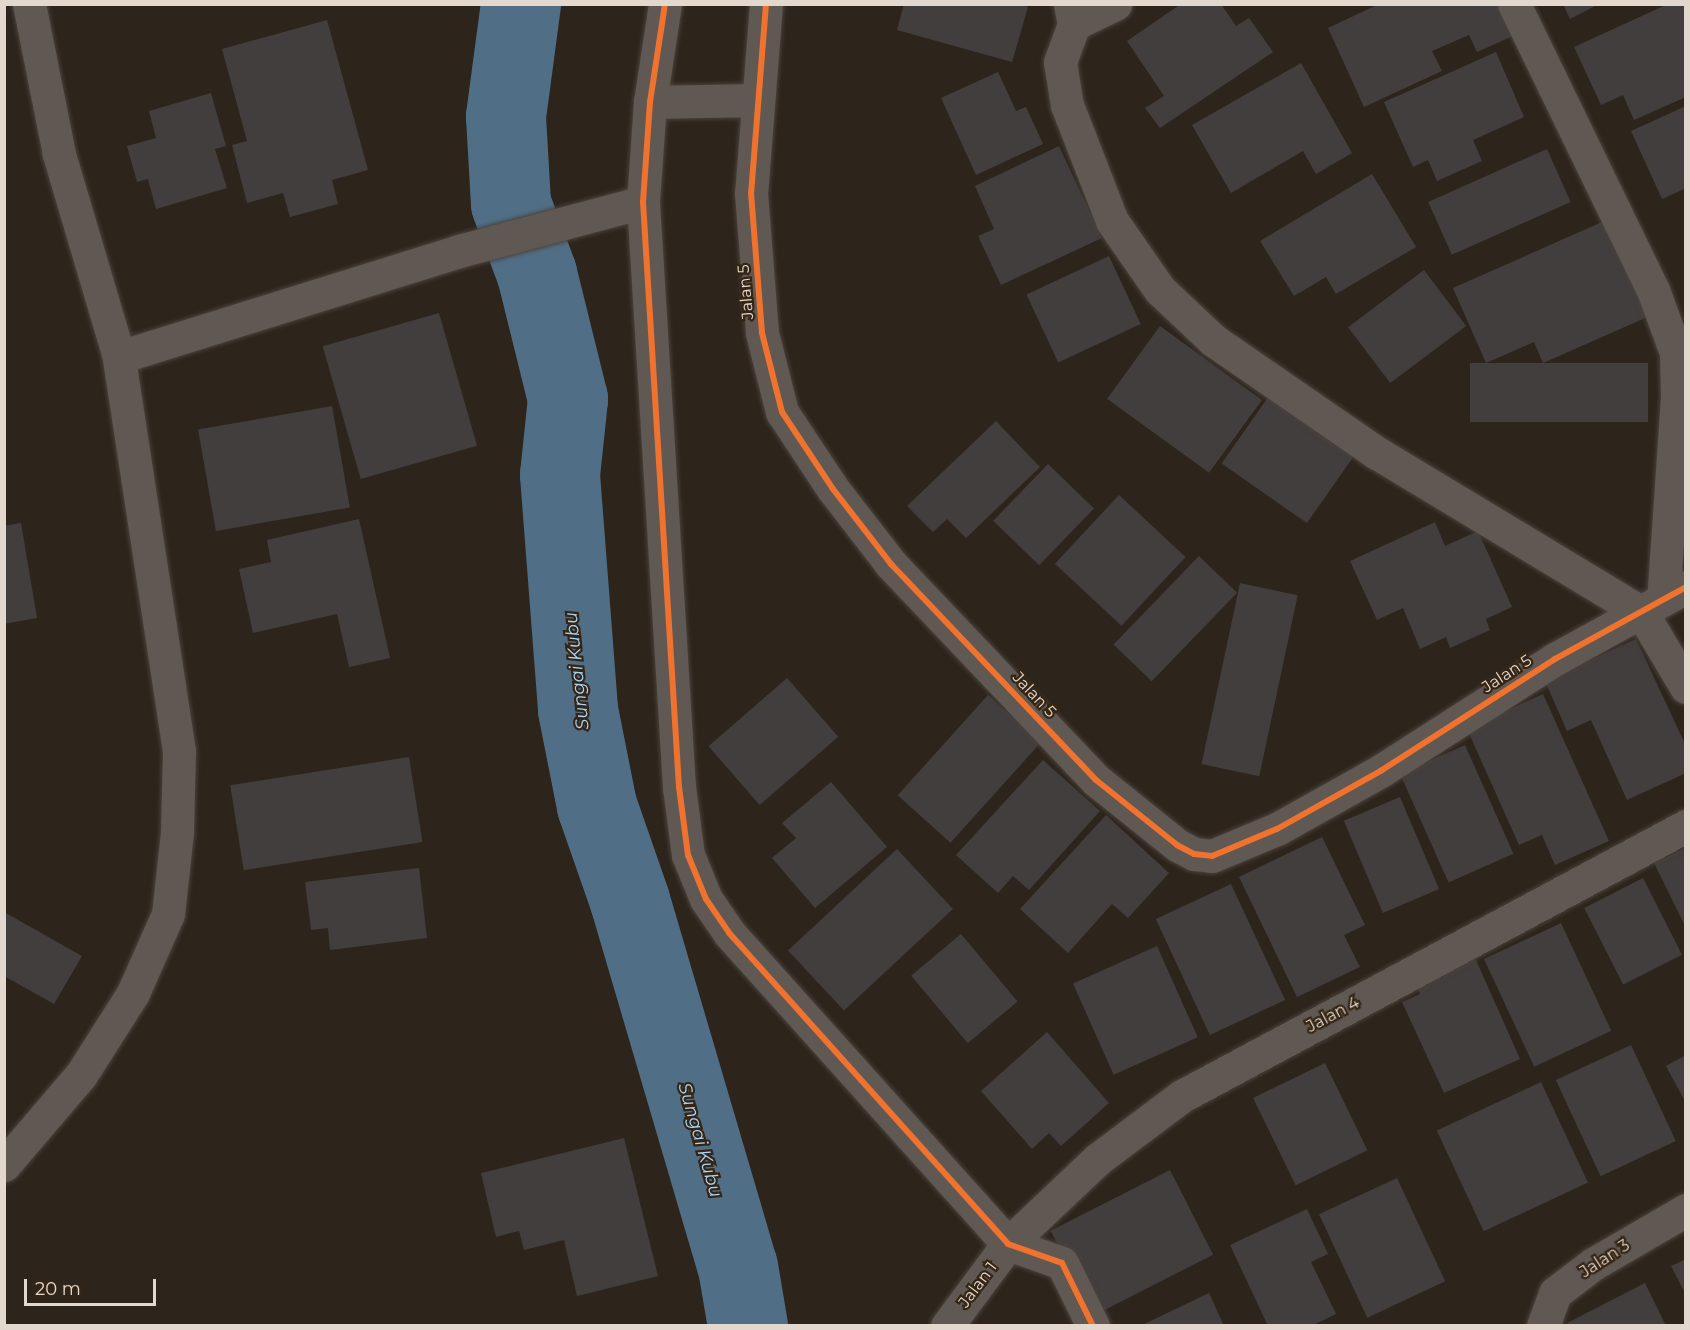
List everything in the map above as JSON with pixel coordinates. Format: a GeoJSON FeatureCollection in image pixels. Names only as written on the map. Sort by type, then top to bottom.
{"type":"FeatureCollection","features":[{"type":"Feature","properties":{"kind":"street"},"geometry":{"type":"LineString","coordinates":[[4,1165],[81,1075],[133,993],[168,914],[177,832],[179,751],[119,357],[59,154],[29,4]]}},
{"type":"Feature","properties":{"kind":"street"},"geometry":{"type":"LineString","coordinates":[[664,4],[650,102],[643,202],[679,788],[688,855],[706,898],[730,933],[1008,1244],[1062,1263],[1093,1326]]}},
{"type":"Feature","properties":{"kind":"street","name":"Jalan 5"},"geometry":{"type":"LineString","coordinates":[[766,4],[756,100],[751,192],[761,321],[782,412],[833,489],[891,564],[1096,780],[1177,845],[1194,854],[1212,856],[1277,829],[1382,770],[1554,659],[1664,600]]}},
{"type":"Feature","properties":{"kind":"street"},"geometry":{"type":"LineString","coordinates":[[1115,4],[1072,14],[1060,62],[1067,105],[1112,220],[1160,290],[1213,340],[1377,453],[1664,600]]}},
{"type":"Feature","properties":{"kind":"street"},"geometry":{"type":"LineString","coordinates":[[1514,4],[1653,290],[1676,353],[1677,397],[1664,600],[1686,687]]}},
{"type":"Feature","properties":{"kind":"street"},"geometry":{"type":"LineString","coordinates":[[650,102],[756,100]]}},
{"type":"Feature","properties":{"kind":"street"},"geometry":{"type":"LineString","coordinates":[[119,357],[459,251],[643,202]]}},
{"type":"Feature","properties":{"kind":"street","name":"Jalan 4"},"geometry":{"type":"LineString","coordinates":[[1008,1244],[1098,1159],[1182,1096],[1686,826]]}},
{"type":"Feature","properties":{"kind":"street","name":"Jalan 3"},"geometry":{"type":"LineString","coordinates":[[1544,1326],[1555,1293],[1593,1264],[1686,1210]]}},
{"type":"Feature","properties":{"kind":"street","name":"Jalan 1"},"geometry":{"type":"LineString","coordinates":[[947,1326],[1008,1244]]}},
{"type":"Feature","properties":{"kind":"building"},"geometry":{"type":"Polygon","coordinates":[[[904,4],[1021,4],[1028,7],[1012,62],[897,30],[904,4]]]}},
{"type":"Feature","properties":{"kind":"building"},"geometry":{"type":"Polygon","coordinates":[[[1181,4],[1221,4],[1236,26],[1249,18],[1273,52],[1160,128],[1145,108],[1164,96],[1127,41],[1181,4]]]}},
{"type":"Feature","properties":{"kind":"building"},"geometry":{"type":"Polygon","coordinates":[[[1379,4],[1499,4],[1513,36],[1477,52],[1469,35],[1432,51],[1442,71],[1364,107],[1328,28],[1379,4]]]}},
{"type":"Feature","properties":{"kind":"building"},"geometry":{"type":"Polygon","coordinates":[[[1563,4],[1599,4],[1570,19],[1563,4]]]}},
{"type":"Feature","properties":{"kind":"building"},"geometry":{"type":"Polygon","coordinates":[[[1668,4],[1686,4],[1686,97],[1634,120],[1623,95],[1601,105],[1574,47],[1668,4]]]}},
{"type":"Feature","properties":{"kind":"building"},"geometry":{"type":"Polygon","coordinates":[[[327,20],[368,170],[332,180],[338,204],[290,217],[283,193],[247,203],[232,145],[247,141],[222,49],[327,20]]]}},
{"type":"Feature","properties":{"kind":"building"},"geometry":{"type":"Polygon","coordinates":[[[1496,52],[1524,117],[1473,140],[1482,161],[1437,181],[1428,160],[1413,167],[1384,102],[1496,52]]]}},
{"type":"Feature","properties":{"kind":"building"},"geometry":{"type":"Polygon","coordinates":[[[1301,63],[1352,153],[1316,174],[1303,151],[1231,193],[1192,125],[1301,63]]]}},
{"type":"Feature","properties":{"kind":"building"},"geometry":{"type":"Polygon","coordinates":[[[998,72],[1016,111],[1026,107],[1043,144],[976,175],[941,98],[998,72]]]}},
{"type":"Feature","properties":{"kind":"building"},"geometry":{"type":"Polygon","coordinates":[[[211,93],[226,146],[215,149],[227,188],[156,209],[148,179],[137,182],[127,146],[156,138],[149,111],[211,93]]]}},
{"type":"Feature","properties":{"kind":"building"},"geometry":{"type":"Polygon","coordinates":[[[1686,106],[1686,193],[1684,189],[1662,199],[1631,131],[1686,106]]]}},
{"type":"Feature","properties":{"kind":"building"},"geometry":{"type":"Polygon","coordinates":[[[1059,146],[1102,238],[1001,285],[978,236],[994,229],[975,186],[1059,146]]]}},
{"type":"Feature","properties":{"kind":"building"},"geometry":{"type":"Polygon","coordinates":[[[1547,149],[1571,202],[1452,255],[1428,202],[1547,149]]]}},
{"type":"Feature","properties":{"kind":"building"},"geometry":{"type":"Polygon","coordinates":[[[1372,174],[1416,247],[1336,294],[1326,277],[1294,296],[1260,241],[1372,174]]]}},
{"type":"Feature","properties":{"kind":"building"},"geometry":{"type":"Polygon","coordinates":[[[1611,218],[1652,315],[1543,363],[1534,342],[1486,363],[1453,288],[1611,218]]]}},
{"type":"Feature","properties":{"kind":"building"},"geometry":{"type":"Polygon","coordinates":[[[1109,256],[1141,324],[1058,362],[1027,294],[1109,256]]]}},
{"type":"Feature","properties":{"kind":"building"},"geometry":{"type":"Polygon","coordinates":[[[1424,270],[1466,326],[1390,383],[1348,327],[1424,270]]]}},
{"type":"Feature","properties":{"kind":"building"},"geometry":{"type":"Polygon","coordinates":[[[439,313],[477,446],[361,479],[323,346],[439,313]]]}},
{"type":"Feature","properties":{"kind":"building"},"geometry":{"type":"Polygon","coordinates":[[[1160,326],[1262,400],[1209,473],[1107,399],[1160,326]]]}},
{"type":"Feature","properties":{"kind":"building"},"geometry":{"type":"Polygon","coordinates":[[[1470,363],[1648,363],[1648,422],[1470,422],[1470,363]]]}},
{"type":"Feature","properties":{"kind":"building"},"geometry":{"type":"Polygon","coordinates":[[[1271,393],[1356,453],[1307,523],[1222,463],[1271,393]]]}},
{"type":"Feature","properties":{"kind":"building"},"geometry":{"type":"Polygon","coordinates":[[[332,406],[350,507],[216,531],[198,430],[332,406]]]}},
{"type":"Feature","properties":{"kind":"building"},"geometry":{"type":"Polygon","coordinates":[[[996,421],[1040,467],[966,538],[947,519],[933,532],[907,506],[996,421]]]}},
{"type":"Feature","properties":{"kind":"building"},"geometry":{"type":"Polygon","coordinates":[[[1048,464],[1094,508],[1039,565],[993,521],[1048,464]]]}},
{"type":"Feature","properties":{"kind":"building"},"geometry":{"type":"Polygon","coordinates":[[[1119,495],[1186,557],[1121,626],[1055,564],[1119,495]]]}},
{"type":"Feature","properties":{"kind":"building"},"geometry":{"type":"Polygon","coordinates":[[[359,519],[390,658],[349,667],[337,614],[253,633],[239,569],[271,562],[267,540],[359,519]]]}},
{"type":"Feature","properties":{"kind":"building"},"geometry":{"type":"Polygon","coordinates":[[[1435,522],[1445,546],[1478,531],[1512,607],[1486,619],[1490,630],[1450,648],[1446,637],[1420,649],[1403,608],[1377,620],[1350,561],[1435,522]]]}},
{"type":"Feature","properties":{"kind":"building"},"geometry":{"type":"Polygon","coordinates":[[[21,523],[37,618],[4,624],[4,526],[21,523]]]}},
{"type":"Feature","properties":{"kind":"building"},"geometry":{"type":"Polygon","coordinates":[[[1199,556],[1237,593],[1152,681],[1114,644],[1199,556]]]}},
{"type":"Feature","properties":{"kind":"building"},"geometry":{"type":"Polygon","coordinates":[[[1240,583],[1298,595],[1259,776],[1202,764],[1240,583]]]}},
{"type":"Feature","properties":{"kind":"building"},"geometry":{"type":"Polygon","coordinates":[[[1636,639],[1686,746],[1686,773],[1627,800],[1591,720],[1567,731],[1545,681],[1636,639]]]}},
{"type":"Feature","properties":{"kind":"building"},"geometry":{"type":"Polygon","coordinates":[[[787,678],[838,737],[760,805],[709,746],[787,678]]]}},
{"type":"Feature","properties":{"kind":"building"},"geometry":{"type":"Polygon","coordinates":[[[1543,694],[1609,841],[1555,865],[1542,835],[1519,845],[1467,729],[1543,694]]]}},
{"type":"Feature","properties":{"kind":"building"},"geometry":{"type":"Polygon","coordinates":[[[988,695],[1041,743],[950,843],[898,795],[988,695]]]}},
{"type":"Feature","properties":{"kind":"building"},"geometry":{"type":"Polygon","coordinates":[[[1465,745],[1513,854],[1449,883],[1400,774],[1465,745]]]}},
{"type":"Feature","properties":{"kind":"building"},"geometry":{"type":"Polygon","coordinates":[[[409,757],[422,842],[244,870],[230,785],[409,757]]]}},
{"type":"Feature","properties":{"kind":"building"},"geometry":{"type":"Polygon","coordinates":[[[1043,760],[1100,811],[1029,890],[1013,876],[998,893],[956,855],[1043,760]]]}},
{"type":"Feature","properties":{"kind":"building"},"geometry":{"type":"Polygon","coordinates":[[[831,782],[887,847],[815,908],[772,858],[796,838],[782,823],[831,782]]]}},
{"type":"Feature","properties":{"kind":"building"},"geometry":{"type":"Polygon","coordinates":[[[1400,797],[1439,889],[1383,913],[1344,821],[1400,797]]]}},
{"type":"Feature","properties":{"kind":"building"},"geometry":{"type":"Polygon","coordinates":[[[1106,815],[1169,873],[1128,918],[1112,904],[1068,953],[1020,909],[1106,815]]]}},
{"type":"Feature","properties":{"kind":"building"},"geometry":{"type":"Polygon","coordinates":[[[1322,837],[1365,925],[1344,935],[1360,967],[1297,997],[1239,877],[1322,837]]]}},
{"type":"Feature","properties":{"kind":"building"},"geometry":{"type":"Polygon","coordinates":[[[1686,848],[1686,928],[1654,863],[1686,848]]]}},
{"type":"Feature","properties":{"kind":"building"},"geometry":{"type":"Polygon","coordinates":[[[897,849],[953,909],[844,1011],[788,951],[897,849]]]}},
{"type":"Feature","properties":{"kind":"building"},"geometry":{"type":"Polygon","coordinates":[[[419,868],[427,938],[330,950],[328,928],[311,930],[305,882],[419,868]]]}},
{"type":"Feature","properties":{"kind":"building"},"geometry":{"type":"Polygon","coordinates":[[[1643,878],[1682,955],[1623,985],[1584,908],[1643,878]]]}},
{"type":"Feature","properties":{"kind":"building"},"geometry":{"type":"Polygon","coordinates":[[[1231,884],[1285,1000],[1210,1035],[1156,919],[1231,884]]]}},
{"type":"Feature","properties":{"kind":"building"},"geometry":{"type":"Polygon","coordinates":[[[4,912],[82,956],[54,1004],[4,976],[4,912]]]}},
{"type":"Feature","properties":{"kind":"building"},"geometry":{"type":"Polygon","coordinates":[[[1561,923],[1611,1031],[1534,1067],[1484,959],[1561,923]]]}},
{"type":"Feature","properties":{"kind":"building"},"geometry":{"type":"Polygon","coordinates":[[[961,934],[1018,1001],[968,1043],[911,976],[961,934]]]}},
{"type":"Feature","properties":{"kind":"building"},"geometry":{"type":"Polygon","coordinates":[[[1157,946],[1198,1037],[1114,1075],[1073,983],[1157,946]]]}},
{"type":"Feature","properties":{"kind":"building"},"geometry":{"type":"Polygon","coordinates":[[[1472,951],[1520,1059],[1444,1093],[1402,1002],[1420,994],[1413,977],[1472,951]]]}},
{"type":"Feature","properties":{"kind":"building"},"geometry":{"type":"Polygon","coordinates":[[[1047,1032],[1109,1103],[1061,1146],[1049,1133],[1032,1149],[981,1091],[1047,1032]]]}},
{"type":"Feature","properties":{"kind":"building"},"geometry":{"type":"Polygon","coordinates":[[[1631,1045],[1676,1141],[1601,1176],[1556,1080],[1631,1045]]]}},
{"type":"Feature","properties":{"kind":"building"},"geometry":{"type":"Polygon","coordinates":[[[1686,1055],[1686,1103],[1666,1066],[1686,1055]]]}},
{"type":"Feature","properties":{"kind":"building"},"geometry":{"type":"Polygon","coordinates":[[[1325,1063],[1368,1150],[1296,1185],[1253,1098],[1325,1063]]]}},
{"type":"Feature","properties":{"kind":"building"},"geometry":{"type":"Polygon","coordinates":[[[1541,1082],[1588,1183],[1484,1231],[1437,1131],[1541,1082]]]}},
{"type":"Feature","properties":{"kind":"building"},"geometry":{"type":"Polygon","coordinates":[[[624,1138],[658,1276],[577,1296],[564,1240],[524,1250],[519,1231],[496,1237],[481,1173],[624,1138]]]}},
{"type":"Feature","properties":{"kind":"building"},"geometry":{"type":"Polygon","coordinates":[[[1170,1170],[1213,1255],[1094,1315],[1051,1231],[1170,1170]]]}},
{"type":"Feature","properties":{"kind":"building"},"geometry":{"type":"Polygon","coordinates":[[[1397,1178],[1445,1281],[1367,1318],[1319,1214],[1397,1178]]]}},
{"type":"Feature","properties":{"kind":"building"},"geometry":{"type":"Polygon","coordinates":[[[1307,1209],[1328,1254],[1311,1262],[1336,1314],[1311,1326],[1268,1326],[1230,1245],[1307,1209]]]}},
{"type":"Feature","properties":{"kind":"building"},"geometry":{"type":"Polygon","coordinates":[[[1686,1259],[1686,1295],[1671,1266],[1686,1259]]]}},
{"type":"Feature","properties":{"kind":"building"},"geometry":{"type":"Polygon","coordinates":[[[1645,1283],[1666,1326],[1568,1326],[1567,1323],[1645,1283]]]}},
{"type":"Feature","properties":{"kind":"building"},"geometry":{"type":"Polygon","coordinates":[[[1209,1293],[1224,1326],[1140,1326],[1209,1293]]]}},
{"type":"Feature","properties":{"kind":"waterway","name":"Sungai Kubu"},"geometry":{"type":"LineString","coordinates":[[521,4],[506,117],[511,204],[537,274],[568,399],[560,475],[578,710],[597,806],[630,901],[738,1267],[748,1326]]}},
{"type":"Feature","properties":{"kind":"cycle path"},"geometry":{"type":"LineString","coordinates":[[665,4],[650,102],[643,202],[679,787],[688,855],[706,899],[730,934],[1008,1244],[1062,1263],[1093,1326]]}},
{"type":"Feature","properties":{"kind":"cycle path"},"geometry":{"type":"LineString","coordinates":[[766,4],[751,193],[762,333],[782,412],[833,489],[891,564],[1096,780],[1177,845],[1194,854],[1212,856],[1277,829],[1382,770],[1555,659],[1686,587]]}}]}
